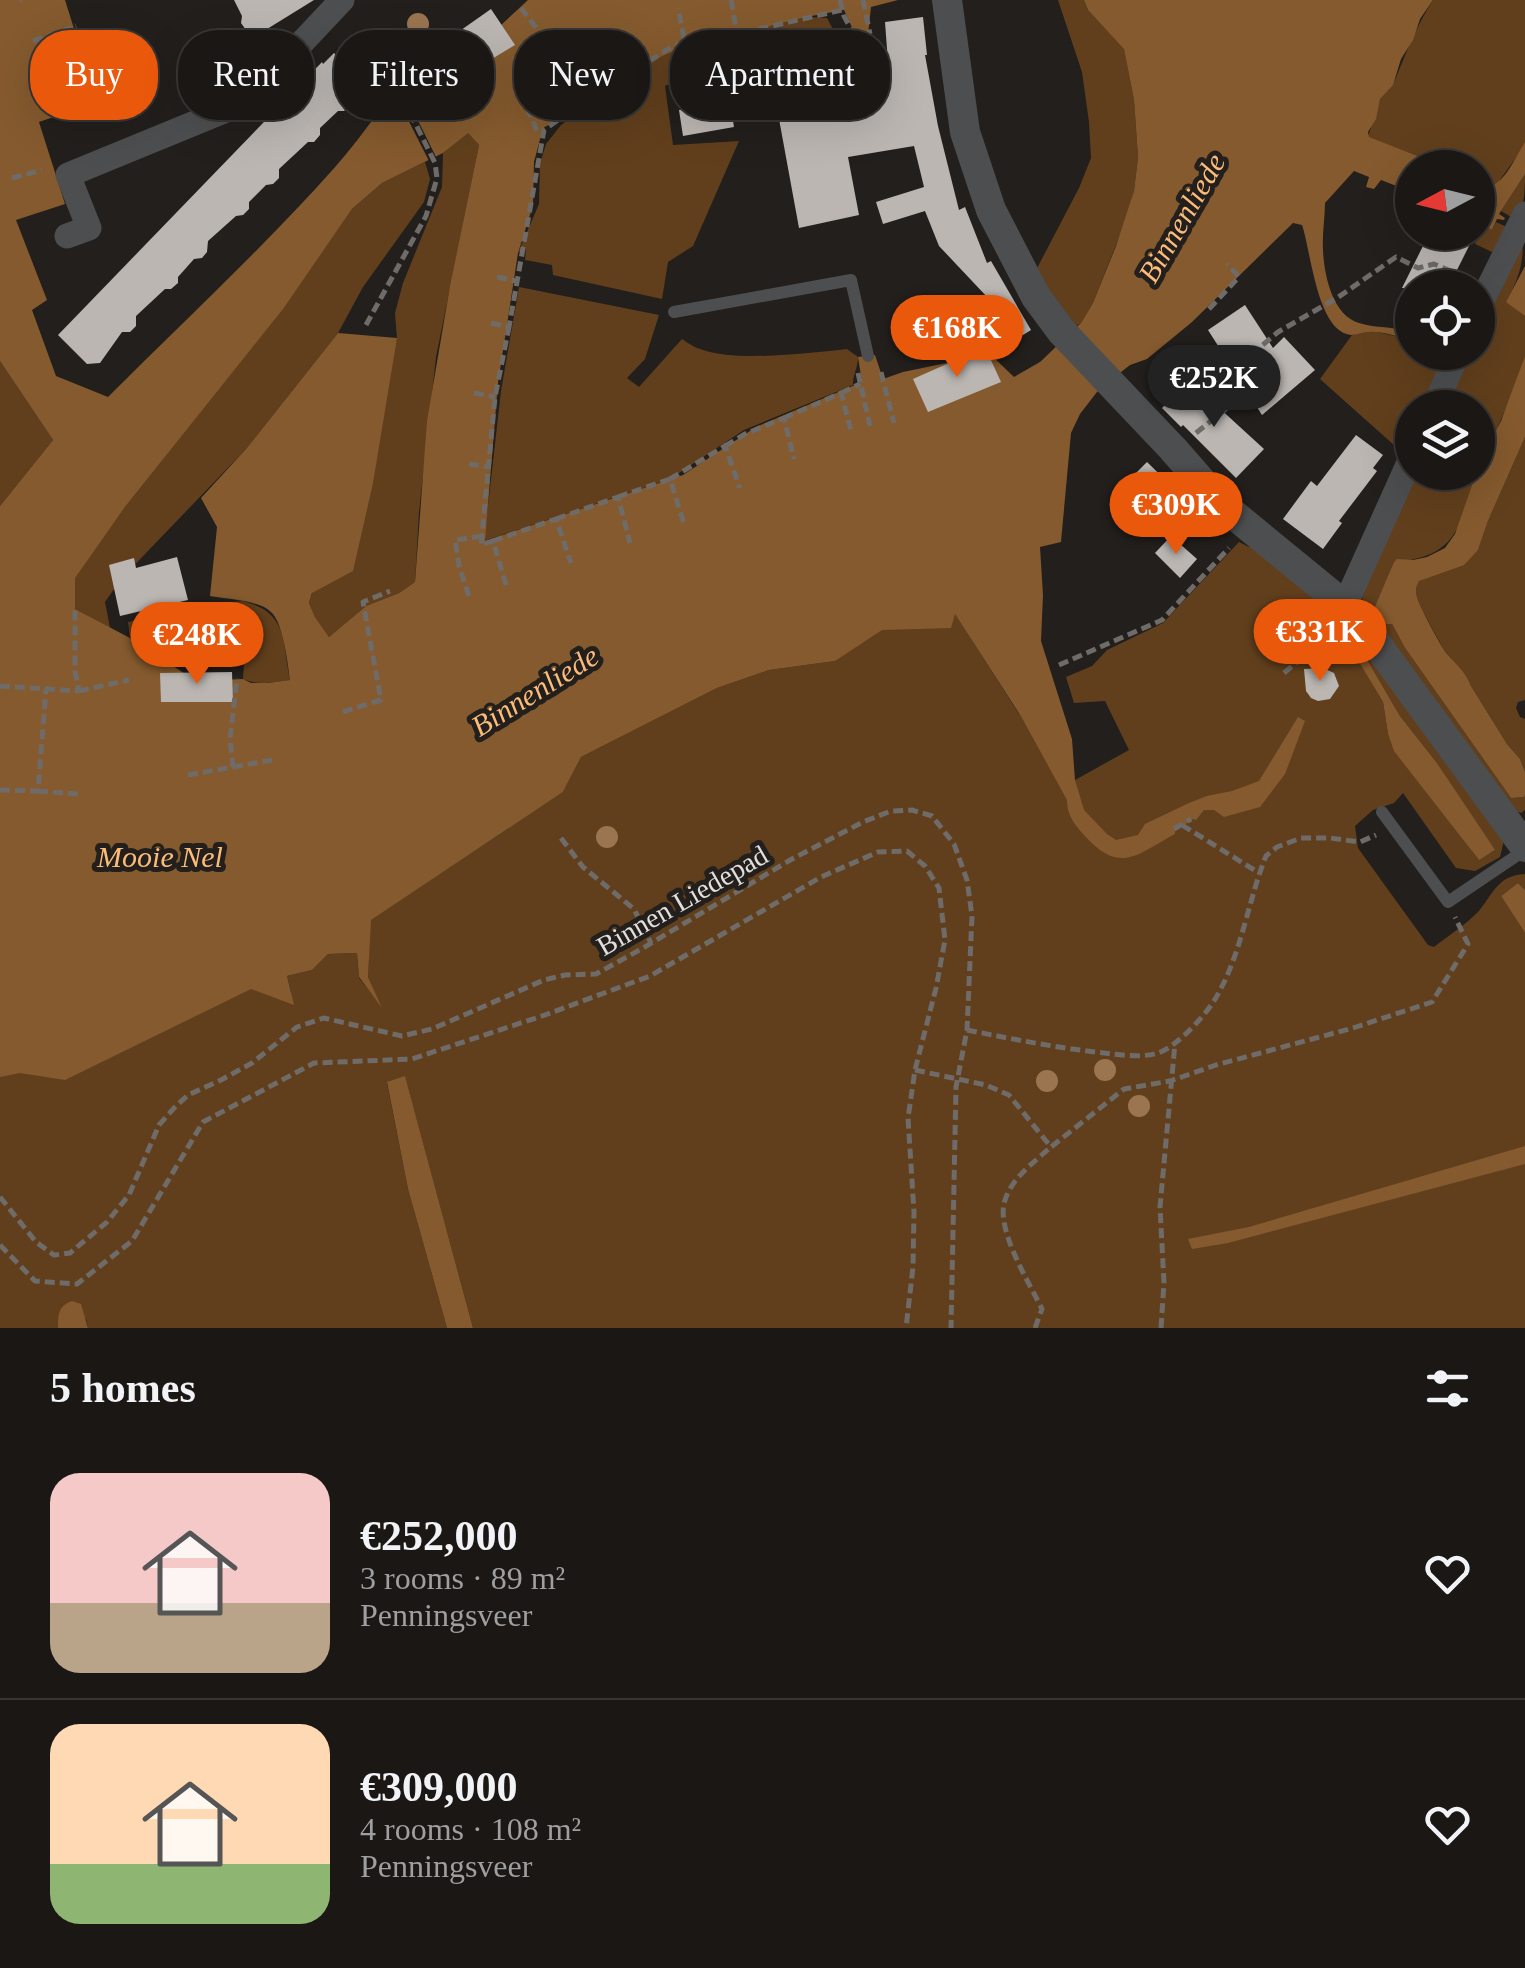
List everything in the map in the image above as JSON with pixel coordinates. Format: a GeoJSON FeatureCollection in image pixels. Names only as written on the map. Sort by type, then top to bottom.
{"type":"FeatureCollection","features":[{"type":"Feature","properties":{"kind":"street"},"geometry":{"type":"LineString","coordinates":[[68,236],[88,228],[68,175],[246,102],[342,0]]}},
{"type":"Feature","properties":{"kind":"street"},"geometry":{"type":"LineString","coordinates":[[947,0],[965,132],[991,210],[1036,297],[1062,332],[1222,505],[1354,613],[1525,849]]}},
{"type":"Feature","properties":{"kind":"street"},"geometry":{"type":"LineString","coordinates":[[1495,273],[1525,214]]}},
{"type":"Feature","properties":{"kind":"street"},"geometry":{"type":"LineString","coordinates":[[1345,605],[1397,490]]}},
{"type":"Feature","properties":{"kind":"lane"},"geometry":{"type":"LineString","coordinates":[[674,312],[851,280],[868,356]]}},
{"type":"Feature","properties":{"kind":"lane"},"geometry":{"type":"LineString","coordinates":[[1382,812],[1448,902],[1525,849]]}},
{"type":"Feature","properties":{"kind":"path"},"geometry":{"type":"LineString","coordinates":[[731,0],[736,30]]}},
{"type":"Feature","properties":{"kind":"path"},"geometry":{"type":"LineString","coordinates":[[840,0],[852,30]]}},
{"type":"Feature","properties":{"kind":"path"},"geometry":{"type":"LineString","coordinates":[[864,0],[869,30]]}},
{"type":"Feature","properties":{"kind":"path"},"geometry":{"type":"LineString","coordinates":[[520,8],[537,29]]}},
{"type":"Feature","properties":{"kind":"path"},"geometry":{"type":"LineString","coordinates":[[678,8],[682,30]]}},
{"type":"Feature","properties":{"kind":"path"},"geometry":{"type":"LineString","coordinates":[[754,30],[842,10]]}},
{"type":"Feature","properties":{"kind":"path"},"geometry":{"type":"LineString","coordinates":[[65,30],[76,26]]}},
{"type":"Feature","properties":{"kind":"path"},"geometry":{"type":"LineString","coordinates":[[366,324],[426,216],[436,178],[435,163],[413,120]]}},
{"type":"Feature","properties":{"kind":"path"},"geometry":{"type":"LineString","coordinates":[[532,120],[537,131],[558,120]]}},
{"type":"Feature","properties":{"kind":"path"},"geometry":{"type":"LineString","coordinates":[[544,130],[495,398],[481,545],[670,479],[745,434],[860,384]]}},
{"type":"Feature","properties":{"kind":"path"},"geometry":{"type":"LineString","coordinates":[[12,178],[53,167]]}},
{"type":"Feature","properties":{"kind":"path"},"geometry":{"type":"LineString","coordinates":[[1173,449],[1232,404],[1231,372],[1278,332],[1319,310],[1396,257],[1418,268],[1434,264],[1442,270]]}},
{"type":"Feature","properties":{"kind":"path"},"geometry":{"type":"LineString","coordinates":[[1209,309],[1239,277],[1227,264]]}},
{"type":"Feature","properties":{"kind":"path"},"geometry":{"type":"LineString","coordinates":[[497,278],[517,281]]}},
{"type":"Feature","properties":{"kind":"path"},"geometry":{"type":"LineString","coordinates":[[491,324],[509,327]]}},
{"type":"Feature","properties":{"kind":"path"},"geometry":{"type":"LineString","coordinates":[[857,370],[870,426]]}},
{"type":"Feature","properties":{"kind":"path"},"geometry":{"type":"LineString","coordinates":[[881,372],[894,424]]}},
{"type":"Feature","properties":{"kind":"path"},"geometry":{"type":"LineString","coordinates":[[841,393],[852,434]]}},
{"type":"Feature","properties":{"kind":"path"},"geometry":{"type":"LineString","coordinates":[[474,394],[495,398]]}},
{"type":"Feature","properties":{"kind":"path"},"geometry":{"type":"LineString","coordinates":[[784,418],[794,459]]}},
{"type":"Feature","properties":{"kind":"path"},"geometry":{"type":"LineString","coordinates":[[725,446],[740,488]]}},
{"type":"Feature","properties":{"kind":"path"},"geometry":{"type":"LineString","coordinates":[[469,464],[488,467]]}},
{"type":"Feature","properties":{"kind":"path"},"geometry":{"type":"LineString","coordinates":[[670,479],[685,527]]}},
{"type":"Feature","properties":{"kind":"path"},"geometry":{"type":"LineString","coordinates":[[618,498],[630,543]]}},
{"type":"Feature","properties":{"kind":"path"},"geometry":{"type":"LineString","coordinates":[[556,519],[570,563]]}},
{"type":"Feature","properties":{"kind":"path"},"geometry":{"type":"LineString","coordinates":[[1059,665],[1162,620],[1247,526]]}},
{"type":"Feature","properties":{"kind":"path"},"geometry":{"type":"LineString","coordinates":[[469,596],[455,540],[482,536]]}},
{"type":"Feature","properties":{"kind":"path"},"geometry":{"type":"LineString","coordinates":[[493,541],[506,585]]}},
{"type":"Feature","properties":{"kind":"path"},"geometry":{"type":"LineString","coordinates":[[342,712],[381,700],[362,602],[390,591]]}},
{"type":"Feature","properties":{"kind":"path"},"geometry":{"type":"LineString","coordinates":[[74,609],[79,692]]}},
{"type":"Feature","properties":{"kind":"path"},"geometry":{"type":"LineString","coordinates":[[1284,672],[1324,638]]}},
{"type":"Feature","properties":{"kind":"path"},"geometry":{"type":"LineString","coordinates":[[233,767],[230,739],[237,678]]}},
{"type":"Feature","properties":{"kind":"path"},"geometry":{"type":"LineString","coordinates":[[0,686],[79,692],[129,680]]}},
{"type":"Feature","properties":{"kind":"path"},"geometry":{"type":"LineString","coordinates":[[38,791],[46,690]]}},
{"type":"Feature","properties":{"kind":"path"},"geometry":{"type":"LineString","coordinates":[[188,775],[272,760]]}},
{"type":"Feature","properties":{"kind":"path"},"geometry":{"type":"LineString","coordinates":[[0,790],[78,794]]}},
{"type":"Feature","properties":{"kind":"path","name":"Binnen Liedepad"},"geometry":{"type":"LineString","coordinates":[[0,1197],[36,1242],[54,1255],[70,1253],[107,1222],[129,1196],[160,1126],[175,1106],[188,1095],[252,1063],[297,1027],[324,1018],[402,1036],[432,1029],[544,980],[596,974],[792,859],[864,822],[892,811],[912,810],[932,816],[954,844],[968,880],[972,916],[967,1030],[958,1078],[951,1328]]}},
{"type":"Feature","properties":{"kind":"path"},"geometry":{"type":"LineString","coordinates":[[1192,819],[1178,827],[1259,873]]}},
{"type":"Feature","properties":{"kind":"path"},"geometry":{"type":"LineString","coordinates":[[967,1030],[1063,1049],[1129,1056],[1159,1052],[1175,1043],[1218,996],[1266,856],[1277,846],[1301,838],[1360,842],[1394,828]]}},
{"type":"Feature","properties":{"kind":"path"},"geometry":{"type":"LineString","coordinates":[[561,838],[584,867],[634,909],[651,944]]}},
{"type":"Feature","properties":{"kind":"path"},"geometry":{"type":"LineString","coordinates":[[0,1245],[35,1282],[77,1284],[132,1240],[202,1122],[314,1063],[412,1059],[545,1015],[650,976],[822,877],[878,852],[907,851],[926,866],[939,888],[944,940],[908,1118],[914,1212],[906,1328]]}},
{"type":"Feature","properties":{"kind":"path"},"geometry":{"type":"LineString","coordinates":[[1035,1328],[1042,1309],[1004,1229],[1004,1201],[1021,1174],[1124,1090],[1353,1028],[1432,1002],[1468,944],[1448,902]]}},
{"type":"Feature","properties":{"kind":"path"},"geometry":{"type":"LineString","coordinates":[[1161,1328],[1164,1283],[1160,1206],[1175,1043]]}},
{"type":"Feature","properties":{"kind":"path"},"geometry":{"type":"LineString","coordinates":[[915,1070],[986,1085],[1009,1095],[1050,1147]]}},
{"type":"Feature","properties":{"kind":"shaded area"},"geometry":{"type":"Polygon","coordinates":[[[1058,0],[1084,0],[1088,10],[1124,48],[1134,100],[1138,157],[1127,217],[1093,303],[1075,327],[1034,274],[1091,158],[1082,72],[1058,0]]]}},
{"type":"Feature","properties":{"kind":"shaded area"},"geometry":{"type":"Polygon","coordinates":[[[1433,0],[1525,0],[1525,145],[1495,185],[1495,150],[1402,150],[1368,137],[1380,99],[1395,80],[1433,0]]]}},
{"type":"Feature","properties":{"kind":"shaded area"},"geometry":{"type":"Polygon","coordinates":[[[806,17],[827,18],[833,30],[754,30],[806,17]]]}},
{"type":"Feature","properties":{"kind":"shaded area"},"geometry":{"type":"Polygon","coordinates":[[[670,53],[670,84],[665,86],[673,145],[739,141],[693,246],[668,262],[662,299],[553,275],[552,265],[525,260],[526,247],[518,253],[539,204],[540,164],[546,144],[568,120],[650,120],[650,62],[670,53]]]}},
{"type":"Feature","properties":{"kind":"shaded area"},"geometry":{"type":"Polygon","coordinates":[[[467,132],[479,145],[436,357],[415,582],[366,606],[329,637],[309,603],[397,339],[395,313],[442,187],[443,153],[467,132]]]}},
{"type":"Feature","properties":{"kind":"shaded area"},"geometry":{"type":"Polygon","coordinates":[[[425,162],[430,179],[424,202],[363,287],[338,333],[246,449],[121,579],[105,602],[110,628],[75,609],[74,578],[125,507],[282,309],[352,209],[382,183],[425,162]]]}},
{"type":"Feature","properties":{"kind":"shaded area"},"geometry":{"type":"Polygon","coordinates":[[[1525,174],[1519,217],[1495,249],[1496,222],[1507,227],[1513,218],[1501,211],[1525,174]]]}},
{"type":"Feature","properties":{"kind":"shaded area"},"geometry":{"type":"Polygon","coordinates":[[[1522,236],[1520,270],[1507,301],[1525,316],[1525,356],[1495,433],[1495,390],[1452,390],[1460,370],[1495,370],[1495,295],[1522,236]]]}},
{"type":"Feature","properties":{"kind":"shaded area"},"geometry":{"type":"Polygon","coordinates":[[[519,287],[659,315],[645,359],[627,378],[639,387],[682,339],[717,354],[774,356],[847,349],[858,357],[853,385],[744,430],[670,479],[484,541],[501,391],[519,287]]]}},
{"type":"Feature","properties":{"kind":"shaded area"},"geometry":{"type":"Polygon","coordinates":[[[1373,331],[1395,336],[1395,370],[1441,370],[1433,390],[1395,390],[1395,446],[1320,379],[1352,335],[1373,331]]]}},
{"type":"Feature","properties":{"kind":"shaded area"},"geometry":{"type":"Polygon","coordinates":[[[0,361],[53,440],[0,506],[0,361]]]}},
{"type":"Feature","properties":{"kind":"shaded area"},"geometry":{"type":"Polygon","coordinates":[[[1525,437],[1525,700],[1518,702],[1516,708],[1525,719],[1525,772],[1466,676],[1445,650],[1416,590],[1419,581],[1478,550],[1525,437]]]}},
{"type":"Feature","properties":{"kind":"shaded area"},"geometry":{"type":"Polygon","coordinates":[[[1408,490],[1472,490],[1460,523],[1444,546],[1415,559],[1394,562],[1373,619],[1392,624],[1511,798],[1525,795],[1525,810],[1521,813],[1512,810],[1364,611],[1362,596],[1408,490]]]}},
{"type":"Feature","properties":{"kind":"shaded area"},"geometry":{"type":"Polygon","coordinates":[[[1239,542],[1249,547],[1253,544],[1320,600],[1359,639],[1350,645],[1383,702],[1388,734],[1478,859],[1494,851],[1437,763],[1400,716],[1362,651],[1363,645],[1504,840],[1500,857],[1475,871],[1456,868],[1403,793],[1394,803],[1373,810],[1355,826],[1358,848],[1428,945],[1434,947],[1468,921],[1502,882],[1525,874],[1525,890],[1518,883],[1501,896],[1525,933],[1525,1328],[473,1328],[405,1077],[387,1083],[408,1189],[447,1328],[88,1328],[86,1319],[64,1328],[0,1328],[0,1065],[210,1008],[252,985],[291,992],[287,976],[312,970],[328,954],[357,953],[359,978],[379,1003],[368,977],[370,920],[563,792],[581,757],[717,688],[769,670],[835,661],[876,629],[910,628],[954,612],[1019,714],[1029,722],[1067,799],[1075,780],[1129,750],[1105,701],[1074,703],[1066,677],[1092,666],[1107,650],[1163,623],[1239,542]]]}},
{"type":"Feature","properties":{"kind":"shaded area"},"geometry":{"type":"Polygon","coordinates":[[[242,601],[268,612],[275,620],[290,680],[260,683],[243,679],[244,664],[232,638],[130,638],[128,622],[242,601]]]}},
{"type":"Feature","properties":{"kind":"water"},"geometry":{"type":"Polygon","coordinates":[[[0,0],[65,0],[74,30],[30,30],[30,120],[45,120],[39,122],[65,204],[16,220],[47,300],[32,310],[56,376],[108,397],[309,196],[372,120],[494,120],[494,30],[480,30],[493,22],[500,26],[528,0],[898,0],[871,7],[869,30],[853,30],[844,10],[754,30],[670,30],[670,53],[650,62],[650,30],[514,30],[514,120],[557,120],[543,128],[534,162],[533,205],[518,253],[498,383],[485,541],[683,475],[756,427],[862,382],[858,357],[875,355],[883,379],[990,354],[1014,377],[1040,362],[1081,323],[1093,303],[1134,191],[1138,157],[1134,100],[1124,49],[1088,10],[1084,0],[1433,0],[1401,59],[1393,85],[1380,99],[1376,119],[1368,132],[1369,137],[1402,150],[1395,150],[1395,185],[1381,180],[1374,189],[1366,187],[1369,177],[1354,171],[1325,203],[1324,260],[1336,303],[1350,319],[1395,329],[1395,336],[1379,332],[1351,335],[1330,320],[1317,289],[1302,225],[1293,223],[1192,322],[1147,359],[1130,365],[1097,392],[1071,433],[1061,542],[1040,547],[1041,641],[1072,739],[1075,780],[1084,810],[1116,840],[1138,835],[1145,824],[1189,803],[1259,781],[1298,717],[1305,721],[1285,774],[1260,807],[1224,817],[1214,810],[1204,810],[1196,820],[1139,854],[1118,858],[1108,855],[1074,823],[1067,800],[1022,718],[955,614],[951,628],[882,630],[835,661],[769,670],[717,688],[581,757],[563,792],[371,920],[368,977],[382,1008],[359,977],[357,953],[328,954],[312,970],[287,976],[294,1005],[251,989],[65,1080],[20,1073],[0,1077],[0,506],[53,440],[0,361],[0,0]],[[468,133],[443,153],[382,183],[352,209],[283,309],[125,507],[75,578],[75,609],[130,638],[196,681],[290,680],[282,634],[271,612],[251,602],[210,596],[217,527],[201,498],[246,449],[338,333],[397,338],[373,483],[353,571],[312,593],[309,603],[329,637],[366,606],[415,582],[427,421],[479,145],[468,133]]]}},
{"type":"Feature","properties":{"kind":"water"},"geometry":{"type":"Polygon","coordinates":[[[1525,142],[1525,174],[1499,214],[1504,220],[1497,219],[1495,223],[1495,184],[1525,142]]]}},
{"type":"Feature","properties":{"kind":"water"},"geometry":{"type":"Polygon","coordinates":[[[1525,266],[1525,316],[1506,302],[1525,266]]]}},
{"type":"Feature","properties":{"kind":"water"},"geometry":{"type":"Polygon","coordinates":[[[1525,356],[1525,437],[1478,550],[1464,565],[1419,581],[1416,590],[1444,650],[1464,672],[1520,759],[1525,772],[1525,795],[1511,798],[1392,624],[1377,624],[1373,619],[1394,562],[1427,557],[1445,548],[1455,534],[1470,490],[1495,490],[1495,432],[1525,356]]]}},
{"type":"Feature","properties":{"kind":"water"},"geometry":{"type":"Polygon","coordinates":[[[1359,639],[1400,716],[1437,763],[1495,850],[1479,860],[1394,751],[1383,702],[1358,660],[1352,657],[1350,646],[1341,648],[1359,639]]]}},
{"type":"Feature","properties":{"kind":"water"},"geometry":{"type":"Polygon","coordinates":[[[1518,883],[1525,890],[1525,933],[1501,896],[1518,883]]]}},
{"type":"Feature","properties":{"kind":"water"},"geometry":{"type":"Polygon","coordinates":[[[405,1076],[473,1328],[447,1328],[408,1189],[387,1082],[405,1076]]]}},
{"type":"Feature","properties":{"kind":"water"},"geometry":{"type":"Polygon","coordinates":[[[1525,1146],[1525,1164],[1228,1243],[1192,1249],[1188,1239],[1249,1227],[1525,1146]]]}},
{"type":"Feature","properties":{"kind":"water"},"geometry":{"type":"Polygon","coordinates":[[[72,1301],[81,1304],[88,1328],[58,1328],[60,1311],[72,1301]]]}},
{"type":"Feature","properties":{"kind":"pier"},"geometry":{"type":"Polygon","coordinates":[[[408,120],[418,120],[436,157],[429,161],[408,120]]]}},
{"type":"Feature","properties":{"kind":"building"},"geometry":{"type":"Polygon","coordinates":[[[234,0],[314,0],[265,30],[246,30],[234,0]]]}},
{"type":"Feature","properties":{"kind":"building"},"geometry":{"type":"Polygon","coordinates":[[[491,9],[514,46],[494,58],[494,30],[461,30],[491,9]]]}},
{"type":"Feature","properties":{"kind":"building"},"geometry":{"type":"Polygon","coordinates":[[[923,17],[925,55],[938,126],[959,210],[965,207],[987,263],[991,261],[1031,330],[1023,335],[939,246],[925,211],[883,224],[876,202],[924,187],[914,146],[848,157],[859,215],[799,228],[779,120],[890,120],[890,30],[886,30],[885,22],[923,17]]]}},
{"type":"Feature","properties":{"kind":"building"},"geometry":{"type":"Polygon","coordinates":[[[334,53],[334,115],[320,128],[320,135],[279,169],[279,178],[249,202],[243,215],[236,216],[208,241],[202,258],[194,259],[178,277],[178,283],[165,289],[136,316],[136,326],[130,332],[122,332],[100,363],[87,364],[58,335],[266,120],[314,120],[314,70],[334,53]]]}},
{"type":"Feature","properties":{"kind":"building"},"geometry":{"type":"Polygon","coordinates":[[[681,120],[733,120],[734,127],[683,136],[681,120]]]}},
{"type":"Feature","properties":{"kind":"building"},"geometry":{"type":"Polygon","coordinates":[[[1421,250],[1467,250],[1457,270],[1411,270],[1421,250]]]}},
{"type":"Feature","properties":{"kind":"building"},"geometry":{"type":"Polygon","coordinates":[[[1245,305],[1273,348],[1284,337],[1315,370],[1262,415],[1208,330],[1245,305]]]}},
{"type":"Feature","properties":{"kind":"building"},"geometry":{"type":"Polygon","coordinates":[[[985,347],[1001,382],[928,412],[913,379],[985,347]]]}},
{"type":"Feature","properties":{"kind":"building"},"geometry":{"type":"Polygon","coordinates":[[[1186,383],[1200,397],[1205,395],[1264,449],[1236,478],[1162,408],[1186,383]]]}},
{"type":"Feature","properties":{"kind":"building"},"geometry":{"type":"Polygon","coordinates":[[[1356,435],[1383,455],[1373,468],[1377,471],[1323,549],[1283,519],[1311,481],[1317,486],[1356,435]]]}},
{"type":"Feature","properties":{"kind":"building"},"geometry":{"type":"Polygon","coordinates":[[[1147,462],[1185,499],[1160,525],[1121,488],[1147,462]]]}},
{"type":"Feature","properties":{"kind":"building"},"geometry":{"type":"Polygon","coordinates":[[[1171,536],[1197,559],[1180,578],[1155,553],[1171,536]]]}},
{"type":"Feature","properties":{"kind":"building"},"geometry":{"type":"Polygon","coordinates":[[[177,557],[188,600],[120,616],[109,565],[134,558],[136,568],[177,557]]]}},
{"type":"Feature","properties":{"kind":"building"},"geometry":{"type":"Polygon","coordinates":[[[1323,668],[1334,673],[1339,686],[1330,699],[1318,701],[1306,691],[1304,669],[1323,668]]]}},
{"type":"Feature","properties":{"kind":"building"},"geometry":{"type":"Polygon","coordinates":[[[232,672],[233,702],[161,702],[160,673],[232,672]]]}},
{"type":"Feature","properties":{"kind":"water label","name":"Binnenliede"},"geometry":{"type":"Point","coordinates":[1182,218]}},
{"type":"Feature","properties":{"kind":"water label","name":"Binnenliede"},"geometry":{"type":"Point","coordinates":[535,691]}},
{"type":"Feature","properties":{"kind":"water label","name":"Mooie Nel"},"geometry":{"type":"Point","coordinates":[160,857]}}]}
